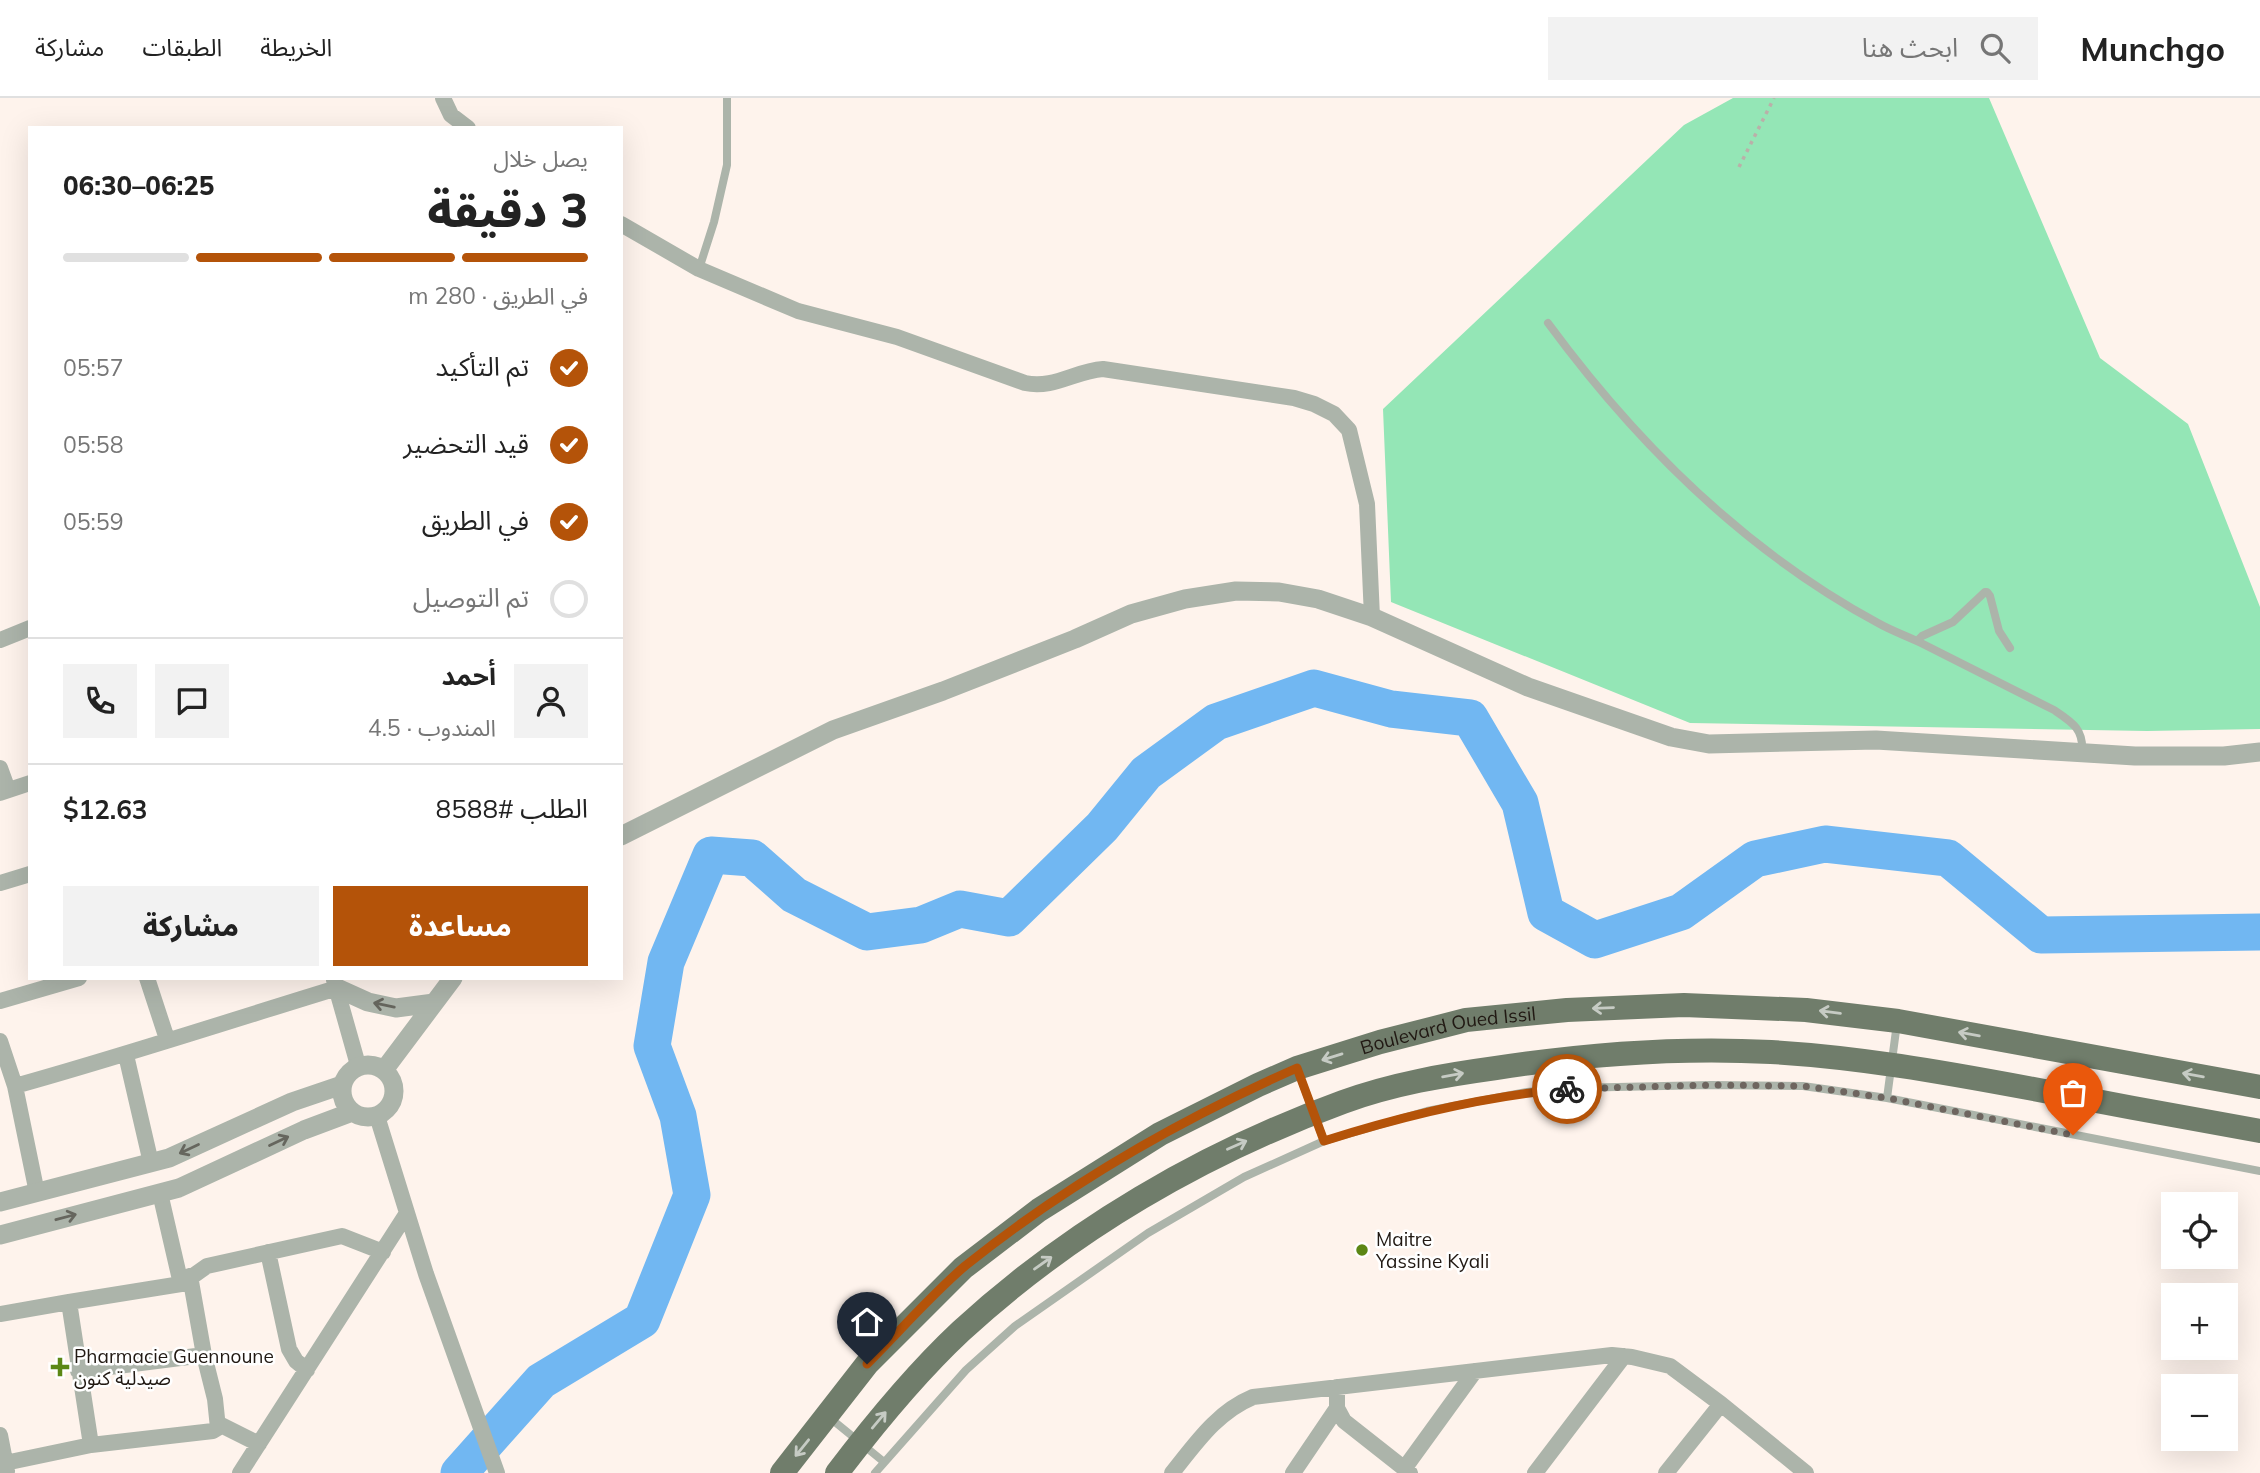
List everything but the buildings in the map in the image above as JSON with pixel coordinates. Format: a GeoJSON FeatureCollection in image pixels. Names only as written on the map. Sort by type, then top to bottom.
{"type":"FeatureCollection","features":[{"type":"Feature","properties":{"kind":"main road","name":"Boulevard Oued Issil"},"geometry":{"type":"LineString","coordinates":[[782,1473],[867,1364],[963,1268],[1039,1210],[1160,1134],[1258,1085],[1297,1068],[1380,1042],[1466,1020],[1567,1010],[1684,1005],[1806,1010],[1898,1021],[2260,1087]]}},
{"type":"Feature","properties":{"kind":"main road"},"geometry":{"type":"LineString","coordinates":[[836,1473],[902,1393],[959,1333],[1027,1275],[1112,1216],[1215,1155],[1345,1101],[1429,1079],[1562,1058],[1663,1052],[1769,1052],[1890,1063],[2260,1132]]}},
{"type":"Feature","properties":{"kind":"street"},"geometry":{"type":"LineString","coordinates":[[443,98],[452,115],[466,126]]}},
{"type":"Feature","properties":{"kind":"street"},"geometry":{"type":"LineString","coordinates":[[623,225],[699,269],[799,311],[897,337],[1025,383],[1035,385],[1060,382],[1088,370],[1103,369],[1294,398],[1334,414],[1349,430],[1367,504],[1372,617]]}},
{"type":"Feature","properties":{"kind":"street"},"geometry":{"type":"LineString","coordinates":[[623,835],[833,730],[943,691],[1131,614],[1185,599],[1236,591],[1279,592],[1318,599],[1372,617],[1528,687],[1671,737],[1709,744],[1876,740],[2082,753],[2224,756],[2260,752]]}},
{"type":"Feature","properties":{"kind":"street"},"geometry":{"type":"LineString","coordinates":[[0,640],[28,629]]}},
{"type":"Feature","properties":{"kind":"street"},"geometry":{"type":"LineString","coordinates":[[0,768],[4,791],[28,784]]}},
{"type":"Feature","properties":{"kind":"street"},"geometry":{"type":"LineString","coordinates":[[0,883],[28,875]]}},
{"type":"Feature","properties":{"kind":"street"},"geometry":{"type":"LineString","coordinates":[[0,1001],[72,980]]}},
{"type":"Feature","properties":{"kind":"street"},"geometry":{"type":"LineString","coordinates":[[148,980],[167,1039]]}},
{"type":"Feature","properties":{"kind":"street"},"geometry":{"type":"LineString","coordinates":[[384,1070],[451,980]]}},
{"type":"Feature","properties":{"kind":"street"},"geometry":{"type":"LineString","coordinates":[[335,983],[358,1065]]}},
{"type":"Feature","properties":{"kind":"street"},"geometry":{"type":"LineString","coordinates":[[15,1086],[126,1055],[335,983],[368,1002],[396,1008],[434,1003]]}},
{"type":"Feature","properties":{"kind":"street"},"geometry":{"type":"LineString","coordinates":[[0,1041],[15,1086],[37,1193]]}},
{"type":"Feature","properties":{"kind":"street"},"geometry":{"type":"LineString","coordinates":[[126,1055],[151,1163]]}},
{"type":"Feature","properties":{"kind":"street"},"geometry":{"type":"LineString","coordinates":[[367,1064],[384,1070],[394,1087],[391,1105],[377,1116],[368,1118],[352,1112],[346,1105],[342,1085],[345,1077],[358,1065],[367,1064]]}},
{"type":"Feature","properties":{"kind":"street"},"geometry":{"type":"LineString","coordinates":[[0,1202],[169,1158],[292,1102],[342,1085]]}},
{"type":"Feature","properties":{"kind":"street"},"geometry":{"type":"LineString","coordinates":[[0,1235],[179,1188],[303,1130],[352,1112]]}},
{"type":"Feature","properties":{"kind":"street"},"geometry":{"type":"LineString","coordinates":[[377,1116],[426,1274],[497,1473]]}},
{"type":"Feature","properties":{"kind":"street"},"geometry":{"type":"LineString","coordinates":[[0,1435],[5,1468],[91,1446],[213,1431],[218,1428],[186,1280],[160,1193]]}},
{"type":"Feature","properties":{"kind":"street"},"geometry":{"type":"LineString","coordinates":[[240,1473],[407,1213]]}},
{"type":"Feature","properties":{"kind":"street"},"geometry":{"type":"LineString","coordinates":[[0,1314],[186,1280],[206,1266],[342,1236],[383,1252]]}},
{"type":"Feature","properties":{"kind":"street"},"geometry":{"type":"LineString","coordinates":[[268,1252],[289,1349],[296,1361],[307,1370]]}},
{"type":"Feature","properties":{"kind":"street"},"geometry":{"type":"LineString","coordinates":[[69,1302],[91,1446]]}},
{"type":"Feature","properties":{"kind":"street"},"geometry":{"type":"LineString","coordinates":[[78,1371],[204,1355]]}},
{"type":"Feature","properties":{"kind":"street"},"geometry":{"type":"LineString","coordinates":[[1172,1473],[1214,1421],[1230,1408],[1253,1397],[1612,1355],[1670,1366],[1721,1404],[1802,1472]]}},
{"type":"Feature","properties":{"kind":"street"},"geometry":{"type":"LineString","coordinates":[[1535,1473],[1624,1356]]}},
{"type":"Feature","properties":{"kind":"street"},"geometry":{"type":"LineString","coordinates":[[1337,1387],[1337,1408],[1344,1421],[1407,1471],[1475,1371]]}},
{"type":"Feature","properties":{"kind":"street"},"geometry":{"type":"LineString","coordinates":[[1666,1473],[1721,1404]]}},
{"type":"Feature","properties":{"kind":"street"},"geometry":{"type":"LineString","coordinates":[[1293,1473],[1337,1408]]}},
{"type":"Feature","properties":{"kind":"street"},"geometry":{"type":"LineString","coordinates":[[219,1424],[259,1444]]}},
{"type":"Feature","properties":{"kind":"lane"},"geometry":{"type":"LineString","coordinates":[[699,269],[714,222],[727,165],[727,98]]}},
{"type":"Feature","properties":{"kind":"lane"},"geometry":{"type":"LineString","coordinates":[[1548,323],[1581,368],[1644,441],[1736,527],[1842,603],[2054,710],[2079,730],[2082,753]]}},
{"type":"Feature","properties":{"kind":"lane"},"geometry":{"type":"LineString","coordinates":[[1917,641],[1953,622],[1987,592],[1999,631],[2010,648]]}},
{"type":"Feature","properties":{"kind":"lane"},"geometry":{"type":"LineString","coordinates":[[1887,1098],[1898,1021]]}},
{"type":"Feature","properties":{"kind":"lane"},"geometry":{"type":"LineString","coordinates":[[1297,1068],[1324,1141]]}},
{"type":"Feature","properties":{"kind":"lane"},"geometry":{"type":"LineString","coordinates":[[875,1473],[966,1370],[1015,1326],[1148,1233],[1244,1177],[1324,1141],[1427,1111],[1527,1092],[1570,1088],[1803,1086],[1887,1098],[2260,1171]]}},
{"type":"Feature","properties":{"kind":"lane"},"geometry":{"type":"LineString","coordinates":[[828,1416],[884,1462]]}},
{"type":"Feature","properties":{"kind":"path"},"geometry":{"type":"LineString","coordinates":[[1739,167],[1774,98]]}},
{"type":"Feature","properties":{"kind":"green space"},"geometry":{"type":"Polygon","coordinates":[[[1733,98],[1989,98],[2100,358],[2188,424],[2260,607],[2260,729],[2147,731],[1690,723],[1391,602],[1383,409],[1684,125],[1733,98]]]}},
{"type":"Feature","properties":{"kind":"waterway"},"geometry":{"type":"LineString","coordinates":[[459,1473],[541,1381],[642,1320],[692,1195],[678,1116],[652,1046],[666,962],[711,855],[752,858],[794,895],[867,932],[921,925],[960,909],[1009,918],[1102,827],[1146,773],[1216,722],[1314,688],[1391,709],[1470,718],[1520,803],[1546,913],[1595,940],[1681,912],[1755,859],[1825,844],[1948,858],[2041,935],[2260,932]]}},
{"type":"Feature","properties":{"kind":"way so far"},"geometry":{"type":"LineString","coordinates":[[1567,1089],[1711,1085],[1803,1086],[1887,1098],[2073,1135]]}},
{"type":"Feature","properties":{"kind":"place","name":"Maitre Yassine Kyali"},"geometry":{"type":"Point","coordinates":[1362,1250]}},
{"type":"Feature","properties":{"kind":"place","name":"Pharmacie Guennoune صيدلية كنون"},"geometry":{"type":"Point","coordinates":[60,1367]}},
{"type":"Feature","properties":{"kind":"route"},"geometry":{"type":"LineString","coordinates":[[867,1364],[963,1268],[1039,1210],[1160,1134],[1297,1068],[1324,1141],[1427,1111],[1527,1092],[1567,1089]]}}]}
